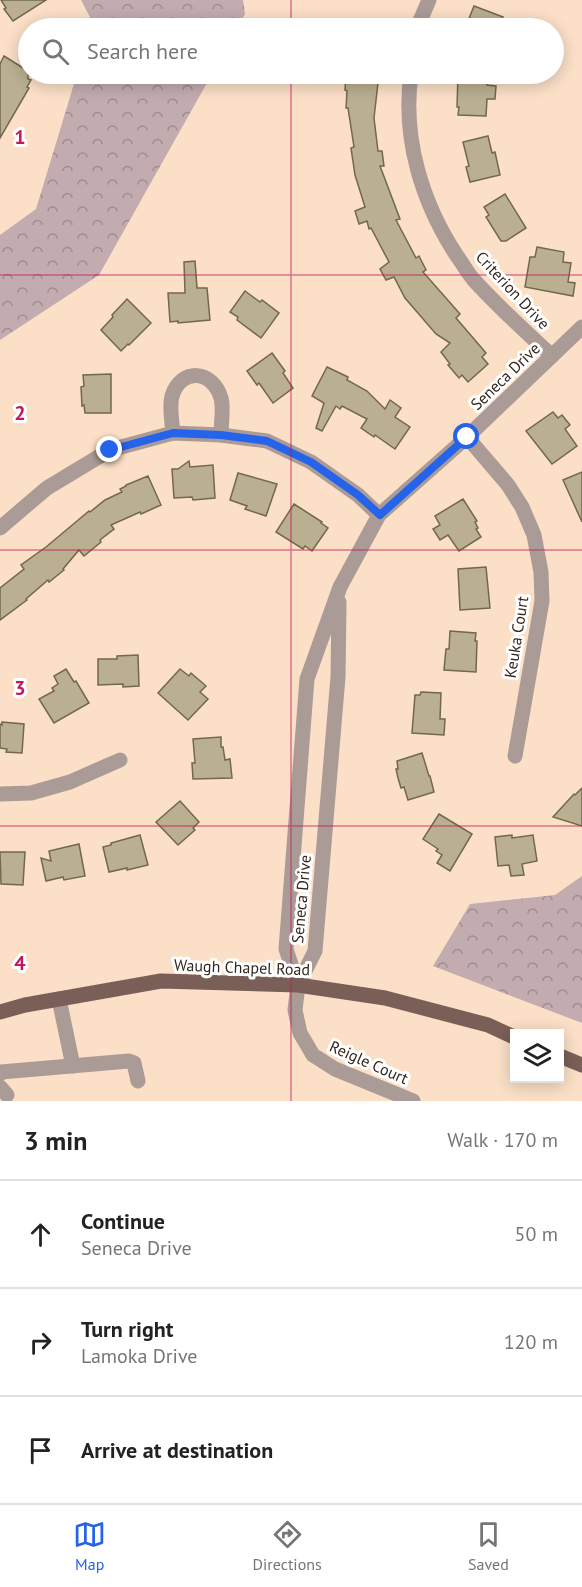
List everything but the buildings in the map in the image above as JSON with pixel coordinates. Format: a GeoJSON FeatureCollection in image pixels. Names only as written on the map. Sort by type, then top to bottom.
{"type":"FeatureCollection","features":[{"type":"Feature","properties":{"kind":"main road","name":"Waugh Chapel Road"},"geometry":{"type":"LineString","coordinates":[[0,1012],[25,1005],[161,981],[298,985],[385,998],[488,1025],[510,1034]]}},
{"type":"Feature","properties":{"kind":"main road"},"geometry":{"type":"LineString","coordinates":[[564,1058],[582,1065]]}},
{"type":"Feature","properties":{"kind":"street"},"geometry":{"type":"LineString","coordinates":[[421,18],[429,0]]}},
{"type":"Feature","properties":{"kind":"street","name":"Criterion Drive"},"geometry":{"type":"LineString","coordinates":[[410,84],[411,148],[425,195],[446,240],[472,278],[552,356]]}},
{"type":"Feature","properties":{"kind":"street","name":"Seneca Drive"},"geometry":{"type":"LineString","coordinates":[[298,985],[286,949],[307,679],[340,587],[380,515],[467,437],[582,327]]}},
{"type":"Feature","properties":{"kind":"street"},"geometry":{"type":"LineString","coordinates":[[173,433],[172,396],[177,385],[184,379],[195,375],[209,379],[217,387],[222,400],[221,435]]}},
{"type":"Feature","properties":{"kind":"street"},"geometry":{"type":"LineString","coordinates":[[0,528],[47,488],[110,450],[173,433],[221,435],[267,441],[311,462],[358,495],[380,515]]}},
{"type":"Feature","properties":{"kind":"street","name":"Keuka Court"},"geometry":{"type":"LineString","coordinates":[[467,437],[508,485],[522,507],[534,535],[542,572],[542,601],[515,756]]}},
{"type":"Feature","properties":{"kind":"street","name":"Seneca Drive"},"geometry":{"type":"LineString","coordinates":[[298,985],[315,951],[338,677],[340,587]]}},
{"type":"Feature","properties":{"kind":"street"},"geometry":{"type":"LineString","coordinates":[[0,794],[31,793],[70,782],[120,760]]}},
{"type":"Feature","properties":{"kind":"street","name":"Reigle Court"},"geometry":{"type":"LineString","coordinates":[[298,985],[296,1010],[300,1033],[313,1055],[335,1069],[391,1097],[413,1101]]}},
{"type":"Feature","properties":{"kind":"street"},"geometry":{"type":"LineString","coordinates":[[59,999],[73,1066]]}},
{"type":"Feature","properties":{"kind":"street"},"geometry":{"type":"LineString","coordinates":[[0,1074],[1,1072],[129,1061],[134,1063],[138,1081]]}},
{"type":"Feature","properties":{"kind":"green space"},"geometry":{"type":"Polygon","coordinates":[[[81,0],[243,0],[245,14],[243,18],[90,18],[81,0]]]}},
{"type":"Feature","properties":{"kind":"green space"},"geometry":{"type":"Polygon","coordinates":[[[74,84],[206,84],[99,275],[0,340],[0,235],[36,209],[74,84]]]}},
{"type":"Feature","properties":{"kind":"green space"},"geometry":{"type":"Polygon","coordinates":[[[582,876],[582,1023],[433,966],[470,904],[555,895],[582,876]]]}},
{"type":"Feature","properties":{"kind":"route"},"geometry":{"type":"LineString","coordinates":[[110,450],[173,433],[221,435],[267,441],[311,462],[358,495],[380,515],[467,437]]}}]}
